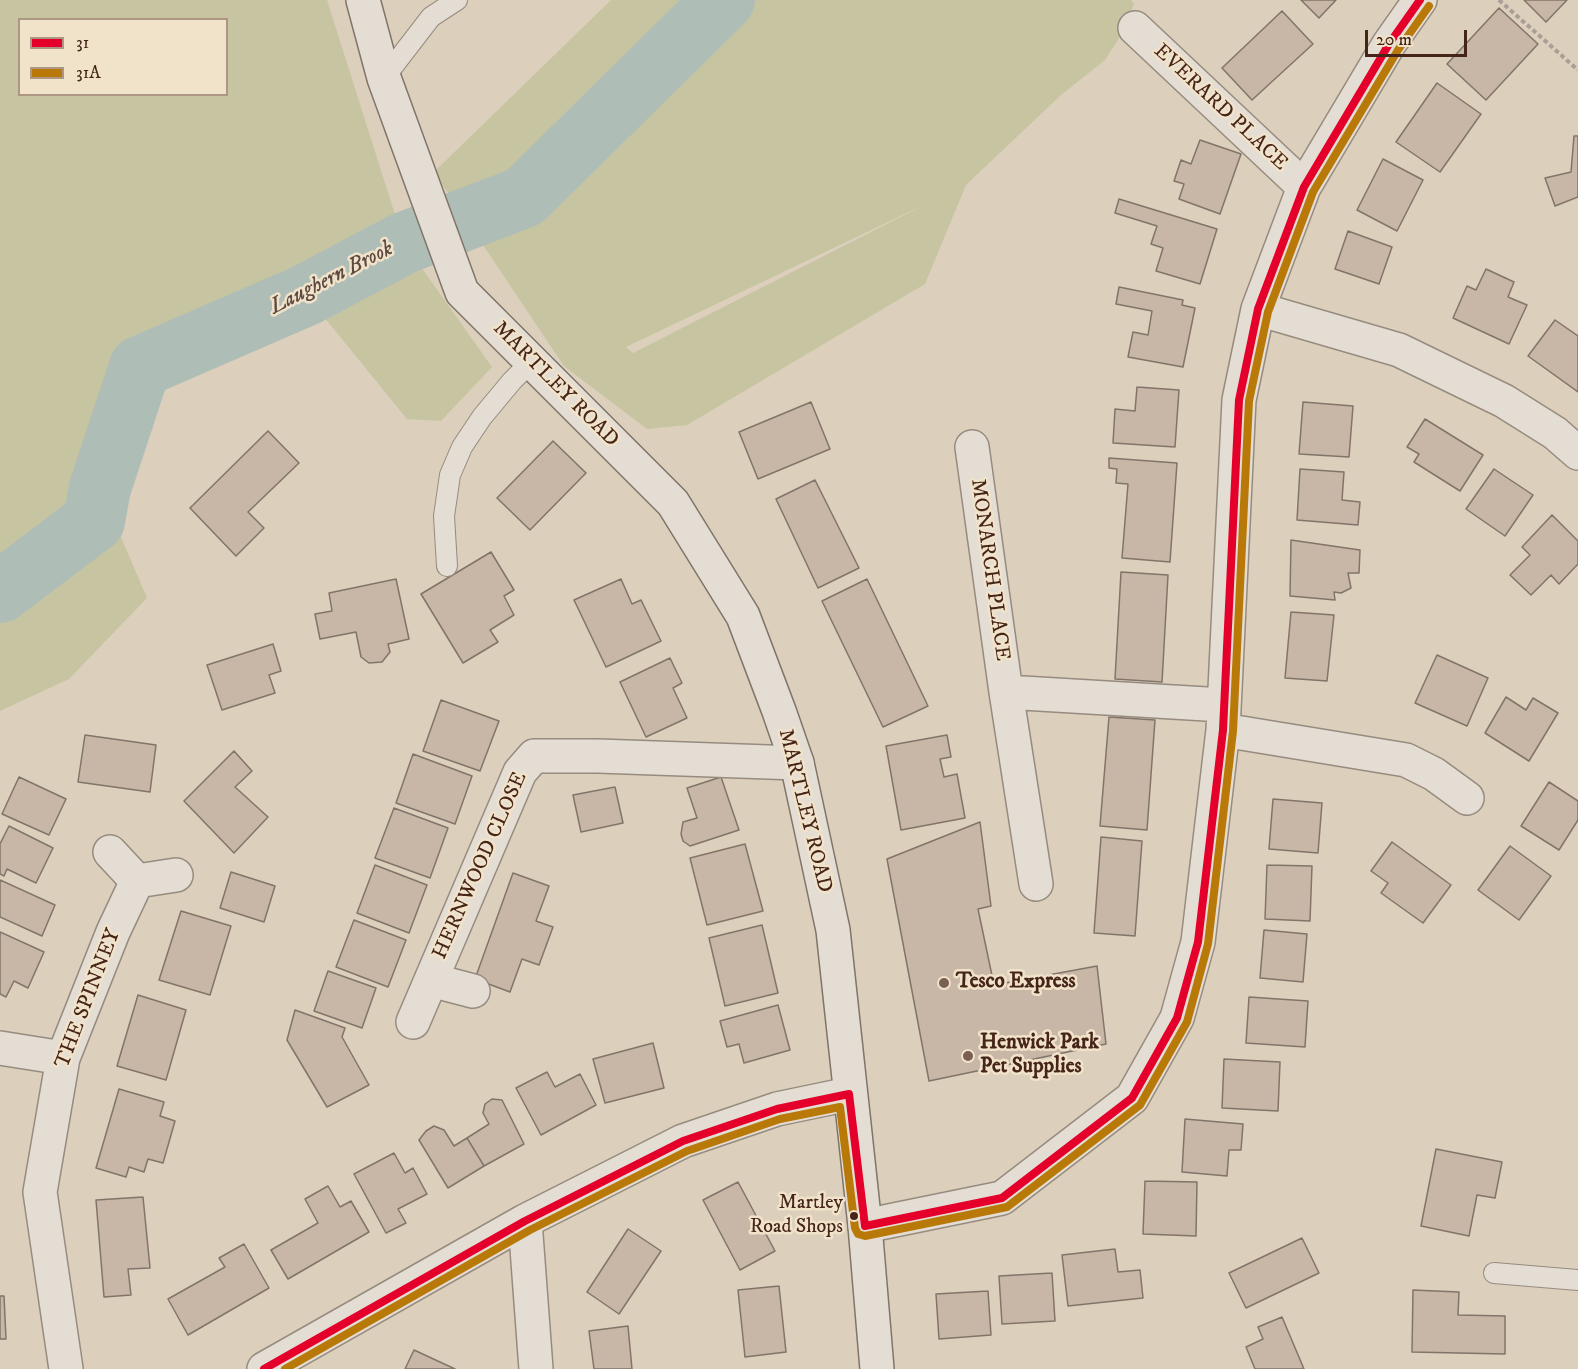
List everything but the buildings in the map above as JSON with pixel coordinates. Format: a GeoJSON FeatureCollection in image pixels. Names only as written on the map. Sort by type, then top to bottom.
{"type":"FeatureCollection","features":[{"type":"Feature","properties":{"kind":"street"},"geometry":{"type":"LineString","coordinates":[[363,0],[384,78]]}},
{"type":"Feature","properties":{"kind":"street"},"geometry":{"type":"LineString","coordinates":[[865,1226],[1002,1198],[1132,1098],[1176,1018],[1198,942],[1223,717],[1239,400],[1258,309],[1304,187],[1389,44],[1420,0]]}},
{"type":"Feature","properties":{"kind":"street","name":"EVERARD PLACE"},"geometry":{"type":"LineString","coordinates":[[1135,28],[1304,187]]}},
{"type":"Feature","properties":{"kind":"street","name":"MARTLEY ROAD"},"geometry":{"type":"LineString","coordinates":[[384,78],[462,292],[673,503],[743,616],[797,763],[833,930],[865,1226],[877,1369]]}},
{"type":"Feature","properties":{"kind":"street"},"geometry":{"type":"LineString","coordinates":[[1258,309],[1400,350],[1504,401],[1555,433],[1578,453]]}},
{"type":"Feature","properties":{"kind":"street","name":"MONARCH PLACE"},"geometry":{"type":"LineString","coordinates":[[972,447],[1006,692],[1036,884]]}},
{"type":"Feature","properties":{"kind":"street"},"geometry":{"type":"LineString","coordinates":[[1006,692],[1223,717],[1406,760],[1434,774],[1467,798]]}},
{"type":"Feature","properties":{"kind":"street","name":"HERNWOOD CLOSE"},"geometry":{"type":"LineString","coordinates":[[413,1022],[520,772],[534,756],[797,763]]}},
{"type":"Feature","properties":{"kind":"street"},"geometry":{"type":"LineString","coordinates":[[110,852],[137,881],[176,875]]}},
{"type":"Feature","properties":{"kind":"street","name":"THE SPINNEY"},"geometry":{"type":"LineString","coordinates":[[66,1369],[40,1192],[63,1058],[113,932],[137,881]]}},
{"type":"Feature","properties":{"kind":"street"},"geometry":{"type":"LineString","coordinates":[[431,980],[474,991]]}},
{"type":"Feature","properties":{"kind":"street"},"geometry":{"type":"LineString","coordinates":[[0,1047],[63,1058]]}},
{"type":"Feature","properties":{"kind":"street"},"geometry":{"type":"LineString","coordinates":[[264,1369],[525,1221],[683,1140],[777,1109],[849,1094]]}},
{"type":"Feature","properties":{"kind":"street"},"geometry":{"type":"LineString","coordinates":[[525,1221],[536,1369]]}},
{"type":"Feature","properties":{"kind":"lane"},"geometry":{"type":"LineString","coordinates":[[384,78],[431,17],[458,0]]}},
{"type":"Feature","properties":{"kind":"lane"},"geometry":{"type":"LineString","coordinates":[[447,566],[444,516],[450,475],[462,447],[482,417],[532,361]]}},
{"type":"Feature","properties":{"kind":"lane"},"geometry":{"type":"LineString","coordinates":[[1494,1273],[1578,1280]]}},
{"type":"Feature","properties":{"kind":"path"},"geometry":{"type":"LineString","coordinates":[[1499,0],[1578,70]]}},
{"type":"Feature","properties":{"kind":"shaded area"},"geometry":{"type":"Polygon","coordinates":[[[0,0],[327,0],[404,243],[492,367],[441,421],[407,419],[306,295],[140,367],[100,488],[147,598],[69,679],[0,711],[0,0]]]}},
{"type":"Feature","properties":{"kind":"shaded area"},"geometry":{"type":"Polygon","coordinates":[[[611,0],[1131,0],[1134,4],[1121,35],[1105,60],[1061,95],[966,185],[925,284],[687,425],[647,429],[564,366],[434,172],[611,0]],[[930,202],[626,347],[633,353],[930,202]]]}},
{"type":"Feature","properties":{"kind":"waterway","name":"Laughern Brook"},"geometry":{"type":"LineString","coordinates":[[0,592],[94,521],[100,488],[140,367],[306,295],[404,243],[524,197],[724,0]]}},
{"type":"Feature","properties":{"kind":"transit line","name":"31"},"geometry":{"type":"LineString","coordinates":[[264,1369],[525,1221],[683,1141],[777,1109],[849,1094],[865,1226],[1002,1198],[1132,1098],[1177,1018],[1198,942],[1223,730],[1239,400],[1258,309],[1304,187],[1389,44],[1420,0]]}},
{"type":"Feature","properties":{"kind":"transit line","name":"31A"},"geometry":{"type":"LineString","coordinates":[[285,1369],[530,1230],[687,1151],[780,1119],[840,1107],[855,1228],[858,1234],[865,1236],[1007,1207],[1140,1105],[1187,1022],[1208,944],[1233,731],[1249,401],[1268,312],[1313,192],[1398,50],[1429,6]]}},
{"type":"Feature","properties":{"kind":"place","name":"Tesco Express"},"geometry":{"type":"Point","coordinates":[944,983]}},
{"type":"Feature","properties":{"kind":"place","name":"Henwick Park Pet Supplies"},"geometry":{"type":"Point","coordinates":[968,1056]}},
{"type":"Feature","properties":{"kind":"place","name":"Martley Road Shops"},"geometry":{"type":"Point","coordinates":[854,1216]}}]}
